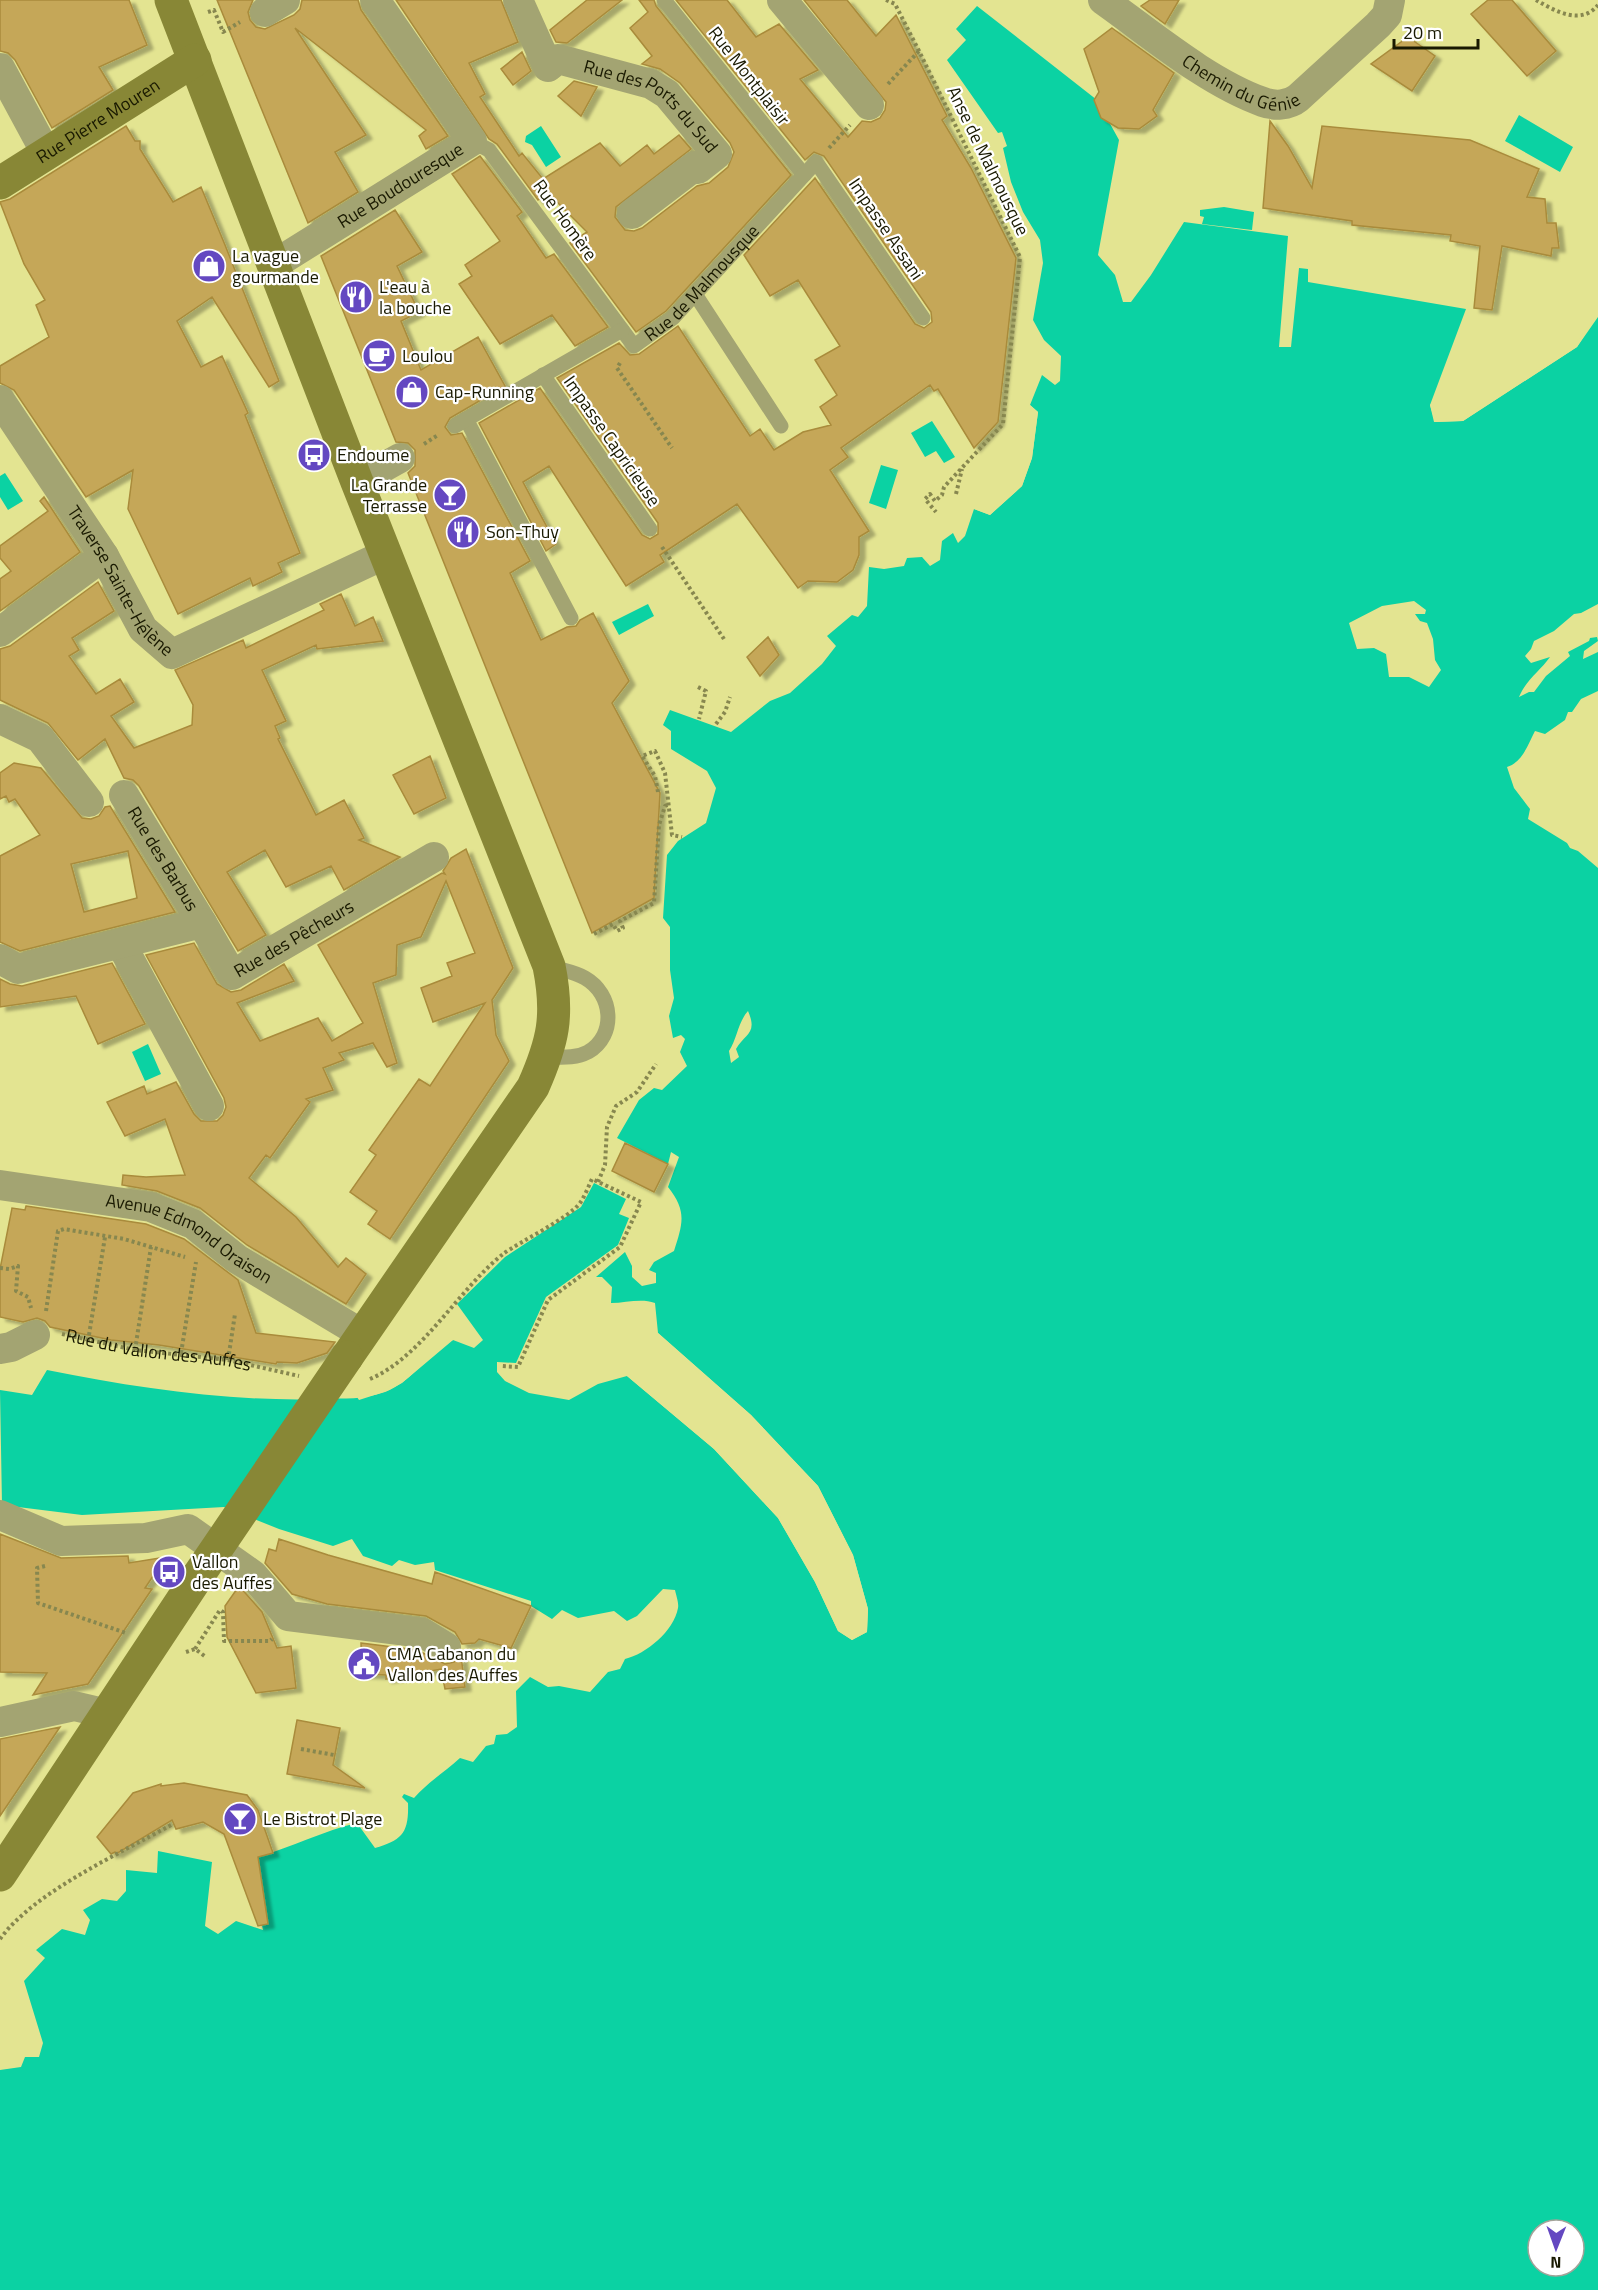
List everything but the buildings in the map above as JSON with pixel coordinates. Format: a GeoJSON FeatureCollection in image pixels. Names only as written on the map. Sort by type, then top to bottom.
{"type":"FeatureCollection","features":[{"type":"Feature","properties":{"kind":"main road"},"geometry":{"type":"LineString","coordinates":[[0,1875],[198,1576],[356,1357],[517,1112],[533,1087],[546,1057],[556,1013],[549,966],[357,482],[275,264],[171,0]]}},
{"type":"Feature","properties":{"kind":"main road","name":"Rue Pierre Mouren"},"geometry":{"type":"LineString","coordinates":[[0,183],[195,60]]}},
{"type":"Feature","properties":{"kind":"street","name":"Rue Boudouresque"},"geometry":{"type":"LineString","coordinates":[[275,264],[472,141],[375,0]]}},
{"type":"Feature","properties":{"kind":"street","name":"Rue des Ports du Sud"},"geometry":{"type":"LineString","coordinates":[[518,0],[548,67],[558,59],[651,84],[667,94],[717,154],[698,169],[695,166],[632,214]]}},
{"type":"Feature","properties":{"kind":"street"},"geometry":{"type":"LineString","coordinates":[[782,0],[869,105]]}},
{"type":"Feature","properties":{"kind":"street","name":"Chemin du Génie"},"geometry":{"type":"LineString","coordinates":[[1103,0],[1211,76],[1263,102],[1284,104],[1298,98],[1378,25],[1387,15],[1390,0]]}},
{"type":"Feature","properties":{"kind":"street"},"geometry":{"type":"LineString","coordinates":[[0,68],[46,153]]}},
{"type":"Feature","properties":{"kind":"street","name":"Traverse Sainte-Hélène"},"geometry":{"type":"LineString","coordinates":[[0,400],[9,432],[104,556],[143,629],[172,654],[386,554]]}},
{"type":"Feature","properties":{"kind":"street"},"geometry":{"type":"LineString","coordinates":[[357,482],[400,458]]}},
{"type":"Feature","properties":{"kind":"street"},"geometry":{"type":"LineString","coordinates":[[0,632],[104,556]]}},
{"type":"Feature","properties":{"kind":"street"},"geometry":{"type":"LineString","coordinates":[[0,719],[40,738],[89,802]]}},
{"type":"Feature","properties":{"kind":"street","name":"Rue des Barbus"},"geometry":{"type":"LineString","coordinates":[[124,795],[202,923]]}},
{"type":"Feature","properties":{"kind":"street","name":"Rue des Pêcheurs"},"geometry":{"type":"LineString","coordinates":[[202,923],[232,975],[434,857]]}},
{"type":"Feature","properties":{"kind":"street"},"geometry":{"type":"LineString","coordinates":[[0,959],[18,969],[202,923]]}},
{"type":"Feature","properties":{"kind":"street"},"geometry":{"type":"LineString","coordinates":[[121,944],[209,1106]]}},
{"type":"Feature","properties":{"kind":"street","name":"Avenue Edmond Oraison"},"geometry":{"type":"LineString","coordinates":[[0,1185],[151,1207],[193,1224],[356,1357]]}},
{"type":"Feature","properties":{"kind":"street"},"geometry":{"type":"LineString","coordinates":[[0,1348],[11,1347],[38,1333]]}},
{"type":"Feature","properties":{"kind":"street"},"geometry":{"type":"LineString","coordinates":[[0,1515],[61,1541],[146,1538],[188,1529],[253,1575],[288,1616],[423,1633],[446,1647]]}},
{"type":"Feature","properties":{"kind":"street"},"geometry":{"type":"LineString","coordinates":[[0,1722],[74,1706],[108,1714]]}},
{"type":"Feature","properties":{"kind":"lane","name":"Rue Montplaisir"},"geometry":{"type":"LineString","coordinates":[[664,0],[804,175]]}},
{"type":"Feature","properties":{"kind":"lane","name":"Rue Homère"},"geometry":{"type":"LineString","coordinates":[[472,141],[489,150],[622,330]]}},
{"type":"Feature","properties":{"kind":"lane","name":"Rue de Malmousque"},"geometry":{"type":"LineString","coordinates":[[460,422],[622,330],[634,346],[673,318],[816,162]]}},
{"type":"Feature","properties":{"kind":"lane","name":"Impasse Assani"},"geometry":{"type":"LineString","coordinates":[[816,162],[923,318]]}},
{"type":"Feature","properties":{"kind":"lane"},"geometry":{"type":"LineString","coordinates":[[695,294],[782,426]]}},
{"type":"Feature","properties":{"kind":"lane","name":"Impasse Capricieuse"},"geometry":{"type":"LineString","coordinates":[[543,375],[650,529]]}},
{"type":"Feature","properties":{"kind":"lane"},"geometry":{"type":"LineString","coordinates":[[460,422],[571,618]]}},
{"type":"Feature","properties":{"kind":"lane"},"geometry":{"type":"LineString","coordinates":[[546,1057],[572,1057],[588,1052],[601,1041],[609,1017],[605,996],[586,978],[549,966]]}},
{"type":"Feature","properties":{"kind":"path","name":"Anse de Malmousque"},"geometry":{"type":"LineString","coordinates":[[886,0],[895,4],[1020,257],[1003,424],[944,487],[942,495],[935,501],[930,494],[925,499],[936,512]]}},
{"type":"Feature","properties":{"kind":"path"},"geometry":{"type":"LineString","coordinates":[[1536,0],[1545,6],[1574,16],[1592,13],[1598,5]]}},
{"type":"Feature","properties":{"kind":"path"},"geometry":{"type":"LineString","coordinates":[[1545,6],[1548,0]]}},
{"type":"Feature","properties":{"kind":"path"},"geometry":{"type":"LineString","coordinates":[[634,346],[617,368],[672,448]]}},
{"type":"Feature","properties":{"kind":"path"},"geometry":{"type":"LineString","coordinates":[[400,458],[460,422]]}},
{"type":"Feature","properties":{"kind":"path"},"geometry":{"type":"LineString","coordinates":[[956,494],[962,468]]}},
{"type":"Feature","properties":{"kind":"path"},"geometry":{"type":"LineString","coordinates":[[650,529],[724,639]]}},
{"type":"Feature","properties":{"kind":"path"},"geometry":{"type":"LineString","coordinates":[[698,687],[706,691],[699,718]]}},
{"type":"Feature","properties":{"kind":"path"},"geometry":{"type":"LineString","coordinates":[[716,723],[725,712],[730,697]]}},
{"type":"Feature","properties":{"kind":"path"},"geometry":{"type":"LineString","coordinates":[[658,792],[655,776],[642,756],[655,751],[665,773],[672,835],[682,837]]}},
{"type":"Feature","properties":{"kind":"path"},"geometry":{"type":"LineString","coordinates":[[594,934],[613,924],[617,931],[623,928],[620,921],[656,899],[659,825],[665,806],[669,804]]}},
{"type":"Feature","properties":{"kind":"path"},"geometry":{"type":"LineString","coordinates":[[598,1182],[605,1165],[606,1127],[616,1106],[638,1092],[656,1064]]}},
{"type":"Feature","properties":{"kind":"path"},"geometry":{"type":"LineString","coordinates":[[356,1357],[370,1379],[390,1371],[503,1255],[579,1205],[592,1179],[641,1202],[620,1247],[548,1300],[518,1367],[501,1366]]}},
{"type":"Feature","properties":{"kind":"path"},"geometry":{"type":"LineString","coordinates":[[38,1333],[58,1231],[64,1229],[151,1247],[196,1260],[181,1353]]}},
{"type":"Feature","properties":{"kind":"path"},"geometry":{"type":"LineString","coordinates":[[88,1341],[105,1237]]}},
{"type":"Feature","properties":{"kind":"path"},"geometry":{"type":"LineString","coordinates":[[135,1350],[151,1247]]}},
{"type":"Feature","properties":{"kind":"path"},"geometry":{"type":"LineString","coordinates":[[0,1268],[9,1269],[18,1266],[16,1291],[28,1297],[38,1333]]}},
{"type":"Feature","properties":{"kind":"path"},"geometry":{"type":"LineString","coordinates":[[228,1360],[235,1314]]}},
{"type":"Feature","properties":{"kind":"path","name":"Rue du Vallon des Auffes"},"geometry":{"type":"LineString","coordinates":[[38,1333],[135,1350],[181,1353],[228,1360],[310,1377]]}},
{"type":"Feature","properties":{"kind":"path"},"geometry":{"type":"LineString","coordinates":[[50,1565],[37,1568],[38,1604],[123,1632]]}},
{"type":"Feature","properties":{"kind":"path"},"geometry":{"type":"LineString","coordinates":[[206,1657],[196,1650],[220,1610],[224,1641],[270,1641]]}},
{"type":"Feature","properties":{"kind":"path"},"geometry":{"type":"LineString","coordinates":[[301,1749],[334,1755]]}},
{"type":"Feature","properties":{"kind":"path"},"geometry":{"type":"LineString","coordinates":[[0,1939],[9,1926],[55,1891],[171,1825]]}},
{"type":"Feature","properties":{"kind":"shaded area"},"geometry":{"type":"Polygon","coordinates":[[[977,6],[1097,100],[1119,140],[1098,255],[1115,275],[1123,302],[1131,302],[1184,222],[1288,236],[1279,347],[1291,347],[1299,268],[1308,269],[1308,282],[1466,309],[1430,405],[1435,422],[1463,421],[1577,347],[1598,317],[1598,604],[1574,614],[1554,631],[1534,641],[1525,656],[1531,663],[1550,657],[1529,681],[1519,697],[1534,692],[1546,676],[1570,656],[1568,652],[1589,641],[1590,638],[1597,637],[1598,641],[1584,651],[1583,659],[1598,652],[1598,691],[1581,699],[1572,712],[1568,712],[1565,720],[1545,734],[1535,731],[1521,757],[1513,765],[1507,767],[1514,788],[1530,809],[1528,819],[1567,843],[1570,848],[1578,851],[1598,868],[1598,2290],[0,2290],[0,2070],[21,2067],[25,2057],[39,2057],[43,2043],[24,1981],[45,1958],[36,1950],[62,1929],[85,1935],[90,1920],[83,1910],[102,1899],[117,1901],[126,1891],[126,1870],[157,1873],[158,1851],[212,1862],[205,1926],[218,1934],[236,1921],[263,1930],[259,1911],[263,1903],[258,1857],[357,1823],[375,1848],[392,1842],[402,1834],[407,1822],[408,1803],[402,1797],[404,1794],[414,1798],[460,1758],[473,1762],[486,1746],[494,1744],[496,1735],[507,1734],[517,1727],[516,1691],[530,1677],[548,1687],[559,1686],[590,1692],[608,1672],[620,1669],[625,1659],[650,1647],[665,1633],[675,1617],[678,1601],[675,1590],[663,1589],[637,1616],[627,1621],[614,1611],[578,1618],[562,1610],[552,1619],[531,1606],[531,1601],[435,1570],[434,1562],[415,1565],[399,1560],[392,1566],[363,1556],[352,1539],[333,1546],[279,1529],[224,1507],[82,1515],[2,1505],[0,1390],[32,1395],[47,1370],[115,1383],[218,1396],[287,1399],[354,1398],[385,1392],[404,1381],[436,1351],[453,1340],[474,1348],[483,1340],[457,1304],[505,1257],[581,1207],[594,1183],[626,1199],[619,1214],[629,1218],[618,1245],[546,1297],[516,1363],[497,1362],[497,1372],[505,1381],[529,1393],[569,1400],[598,1384],[627,1376],[714,1449],[778,1518],[815,1582],[838,1631],[852,1640],[867,1632],[868,1609],[853,1555],[818,1486],[751,1415],[658,1333],[655,1303],[639,1301],[611,1303],[612,1287],[602,1277],[596,1277],[625,1252],[632,1266],[632,1277],[642,1286],[656,1283],[656,1273],[649,1270],[654,1262],[674,1251],[682,1218],[678,1203],[668,1187],[679,1157],[671,1152],[668,1164],[617,1138],[639,1100],[654,1088],[662,1090],[687,1066],[680,1052],[685,1039],[681,1035],[673,1038],[669,1016],[674,998],[670,970],[670,927],[663,918],[667,855],[678,841],[706,823],[716,788],[707,771],[671,749],[671,731],[663,725],[670,710],[731,732],[770,701],[790,693],[822,664],[836,646],[827,636],[852,615],[858,617],[867,606],[869,567],[884,569],[904,566],[907,558],[922,557],[930,566],[940,560],[942,541],[953,533],[958,543],[965,536],[974,509],[990,515],[1022,486],[1032,458],[1038,412],[1030,405],[1042,375],[1055,385],[1060,381],[1061,356],[1044,340],[1033,320],[1043,263],[1040,240],[1023,212],[1011,182],[1003,148],[1007,146],[1002,132],[998,133],[947,60],[966,40],[956,29],[977,6]],[[1414,601],[1382,606],[1349,623],[1357,649],[1374,648],[1386,654],[1389,677],[1409,677],[1429,687],[1441,670],[1435,660],[1433,639],[1427,623],[1420,621],[1415,614],[1425,614],[1426,610],[1414,601]],[[748,1011],[729,1051],[731,1063],[739,1057],[736,1049],[751,1029],[752,1024],[748,1011]]]}},
{"type":"Feature","properties":{"kind":"shaded area"},"geometry":{"type":"Polygon","coordinates":[[[1519,115],[1573,147],[1560,172],[1505,141],[1519,115]]]}},
{"type":"Feature","properties":{"kind":"shaded area"},"geometry":{"type":"Polygon","coordinates":[[[541,126],[561,157],[546,167],[532,145],[525,142],[526,136],[541,126]]]}},
{"type":"Feature","properties":{"kind":"shaded area"},"geometry":{"type":"Polygon","coordinates":[[[1224,207],[1254,212],[1252,230],[1202,224],[1204,217],[1200,216],[1200,210],[1224,207]]]}},
{"type":"Feature","properties":{"kind":"shaded area"},"geometry":{"type":"Polygon","coordinates":[[[932,421],[955,457],[944,463],[936,451],[925,457],[911,433],[932,421]]]}},
{"type":"Feature","properties":{"kind":"shaded area"},"geometry":{"type":"Polygon","coordinates":[[[881,465],[898,470],[886,509],[869,503],[881,465]]]}},
{"type":"Feature","properties":{"kind":"shaded area"},"geometry":{"type":"Polygon","coordinates":[[[5,473],[23,501],[8,510],[0,497],[0,476],[5,473]]]}},
{"type":"Feature","properties":{"kind":"shaded area"},"geometry":{"type":"Polygon","coordinates":[[[648,604],[654,616],[619,635],[612,622],[648,604]]]}},
{"type":"Feature","properties":{"kind":"shaded area"},"geometry":{"type":"Polygon","coordinates":[[[148,1044],[161,1074],[145,1081],[132,1052],[148,1044]]]}},
{"type":"Feature","properties":{"kind":"pier"},"geometry":{"type":"Polygon","coordinates":[[[1598,314],[1577,347],[1463,421],[1434,422],[1430,405],[1434,401],[1437,419],[1462,418],[1574,345],[1598,314]]]}},
{"type":"Feature","properties":{"kind":"pier"},"geometry":{"type":"Polygon","coordinates":[[[1030,405],[1038,412],[1032,458],[1022,486],[990,515],[974,509],[976,507],[989,512],[1019,484],[1029,457],[1035,413],[1028,406],[1030,405]]]}},
{"type":"Feature","properties":{"kind":"pier"},"geometry":{"type":"Polygon","coordinates":[[[658,1333],[751,1415],[818,1486],[853,1555],[868,1609],[867,1632],[852,1640],[838,1631],[815,1582],[778,1518],[714,1449],[627,1376],[629,1374],[715,1447],[780,1516],[817,1580],[840,1629],[852,1637],[864,1630],[865,1609],[850,1556],[815,1488],[749,1417],[656,1336],[658,1333]]]}},
{"type":"Feature","properties":{"kind":"pier"},"geometry":{"type":"Polygon","coordinates":[[[450,1337],[453,1340],[402,1383],[387,1391],[359,1400],[357,1397],[386,1388],[400,1380],[450,1337]]]}},
{"type":"Feature","properties":{"kind":"place","name":"La vague gourmande"},"geometry":{"type":"Point","coordinates":[209,266]}},
{"type":"Feature","properties":{"kind":"place","name":"L'eau à la bouche"},"geometry":{"type":"Point","coordinates":[356,297]}},
{"type":"Feature","properties":{"kind":"place","name":"Loulou"},"geometry":{"type":"Point","coordinates":[379,356]}},
{"type":"Feature","properties":{"kind":"place","name":"Cap-Running"},"geometry":{"type":"Point","coordinates":[412,392]}},
{"type":"Feature","properties":{"kind":"place","name":"Endoume"},"geometry":{"type":"Point","coordinates":[314,455]}},
{"type":"Feature","properties":{"kind":"place","name":"La Grande Terrasse"},"geometry":{"type":"Point","coordinates":[450,495]}},
{"type":"Feature","properties":{"kind":"place","name":"Son-Thuy"},"geometry":{"type":"Point","coordinates":[463,532]}},
{"type":"Feature","properties":{"kind":"place","name":"Vallon des Auffes"},"geometry":{"type":"Point","coordinates":[169,1572]}},
{"type":"Feature","properties":{"kind":"place","name":"CMA Cabanon du Vallon des Auffes"},"geometry":{"type":"Point","coordinates":[364,1664]}},
{"type":"Feature","properties":{"kind":"place","name":"Le Bistrot Plage"},"geometry":{"type":"Point","coordinates":[240,1819]}}]}
